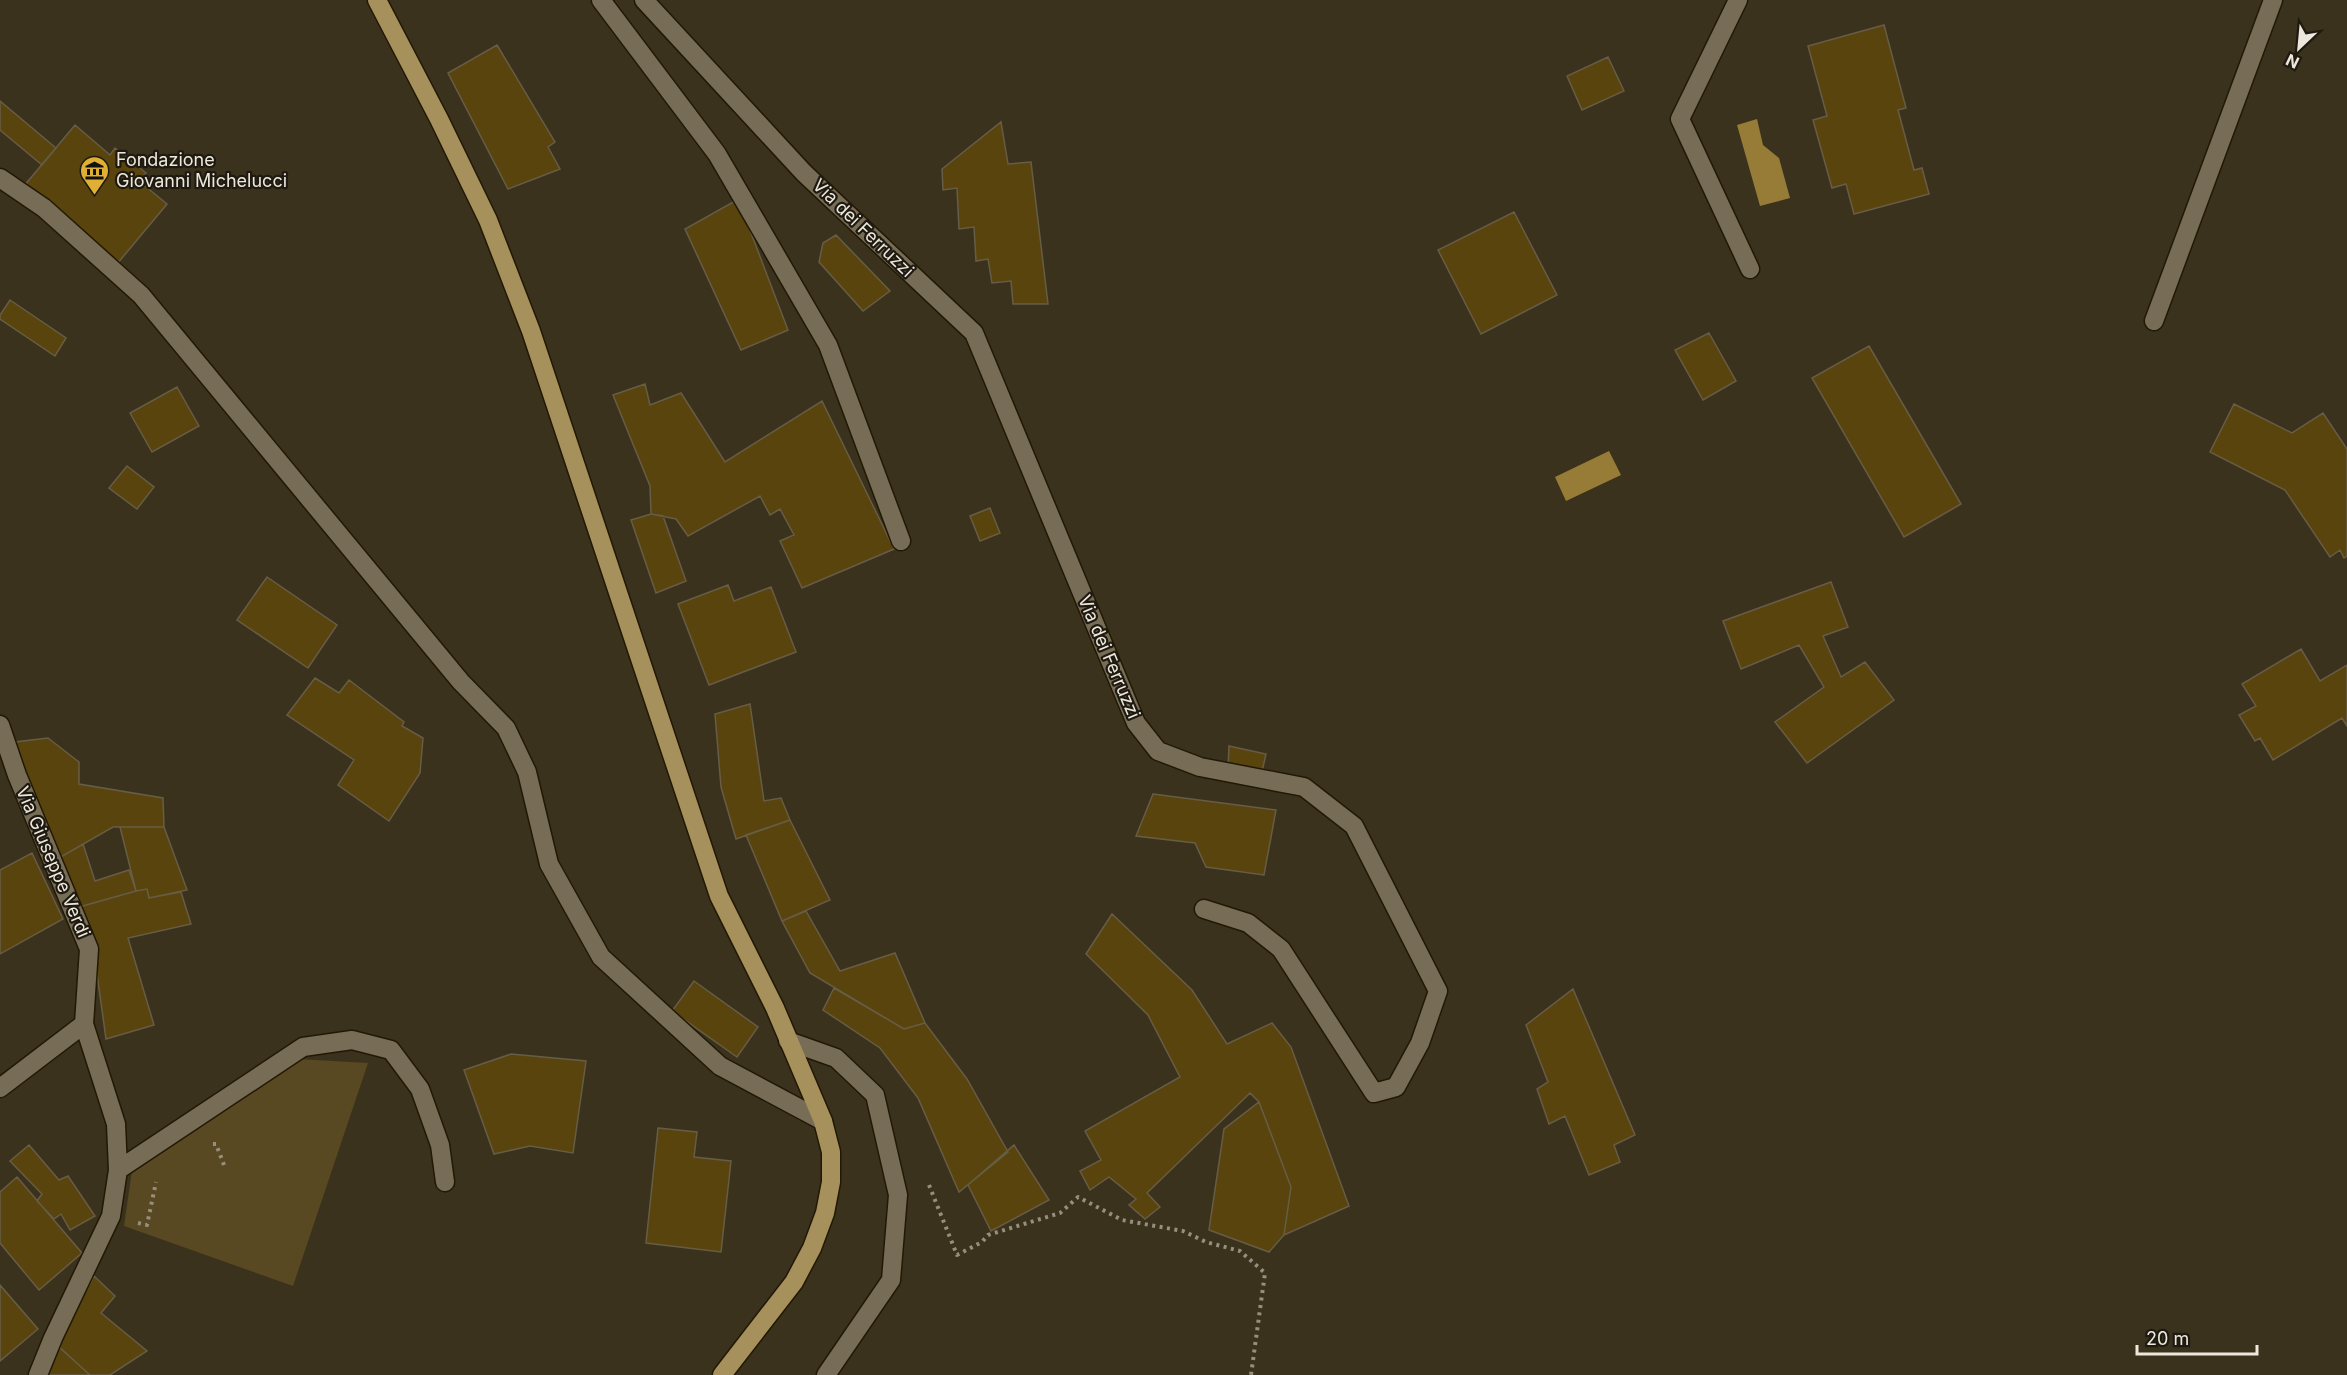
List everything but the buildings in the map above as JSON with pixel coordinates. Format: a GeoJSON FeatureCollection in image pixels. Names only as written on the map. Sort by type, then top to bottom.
{"type":"FeatureCollection","features":[{"type":"Feature","properties":{"kind":"main road"},"geometry":{"type":"LineString","coordinates":[[377,0],[488,220],[534,342],[719,896],[775,1008],[823,1121],[831,1152],[831,1182],[825,1213],[812,1248],[794,1282],[722,1375]]}},
{"type":"Feature","properties":{"kind":"street"},"geometry":{"type":"LineString","coordinates":[[601,0],[717,154],[828,345],[901,541]]}},
{"type":"Feature","properties":{"kind":"street","name":"Via dei Ferruzzi"},"geometry":{"type":"LineString","coordinates":[[644,0],[804,172],[974,333],[1136,723],[1158,751],[1200,767],[1304,787],[1354,826],[1438,991],[1420,1043],[1396,1087],[1374,1093],[1281,949],[1248,923],[1204,909]]}},
{"type":"Feature","properties":{"kind":"street"},"geometry":{"type":"LineString","coordinates":[[1738,0],[1680,119],[1750,269]]}},
{"type":"Feature","properties":{"kind":"street"},"geometry":{"type":"LineString","coordinates":[[2154,321],[2272,0]]}},
{"type":"Feature","properties":{"kind":"street"},"geometry":{"type":"LineString","coordinates":[[0,178],[44,208],[141,295],[461,682],[506,728],[527,772],[549,864],[601,957],[720,1066],[823,1121]]}},
{"type":"Feature","properties":{"kind":"street","name":"Via Giuseppe Verdi"},"geometry":{"type":"LineString","coordinates":[[0,725],[17,775],[89,949],[84,1024],[116,1124],[118,1170],[111,1216],[53,1338],[38,1375]]}},
{"type":"Feature","properties":{"kind":"street"},"geometry":{"type":"LineString","coordinates":[[0,1088],[84,1024]]}},
{"type":"Feature","properties":{"kind":"street"},"geometry":{"type":"LineString","coordinates":[[118,1170],[303,1047],[352,1040],[391,1050],[420,1089],[441,1145],[445,1182]]}},
{"type":"Feature","properties":{"kind":"street"},"geometry":{"type":"LineString","coordinates":[[788,1041],[836,1058],[875,1095],[898,1195],[891,1280],[826,1375]]}},
{"type":"Feature","properties":{"kind":"path"},"geometry":{"type":"LineString","coordinates":[[206,1145],[216,1144],[224,1165]]}},
{"type":"Feature","properties":{"kind":"path"},"geometry":{"type":"LineString","coordinates":[[111,1216],[147,1225],[157,1177]]}},
{"type":"Feature","properties":{"kind":"path"},"geometry":{"type":"LineString","coordinates":[[925,1177],[957,1255],[982,1242],[988,1235],[1060,1212],[1078,1197],[1122,1220],[1183,1231],[1206,1242],[1240,1251],[1265,1272],[1251,1375]]}},
{"type":"Feature","properties":{"kind":"shaded area"},"geometry":{"type":"Polygon","coordinates":[[[1757,119],[1763,145],[1779,158],[1790,198],[1760,206],[1737,125],[1757,119]]]}},
{"type":"Feature","properties":{"kind":"shaded area"},"geometry":{"type":"Polygon","coordinates":[[[1609,451],[1621,475],[1566,501],[1555,477],[1609,451]]]}},
{"type":"Feature","properties":{"kind":"shaded area"},"geometry":{"type":"Polygon","coordinates":[[[297,1059],[368,1063],[293,1286],[124,1226],[132,1171],[297,1059]]]}},
{"type":"Feature","properties":{"kind":"place","name":"Fondazione Giovanni Michelucci"},"geometry":{"type":"Point","coordinates":[95,196]}}]}
